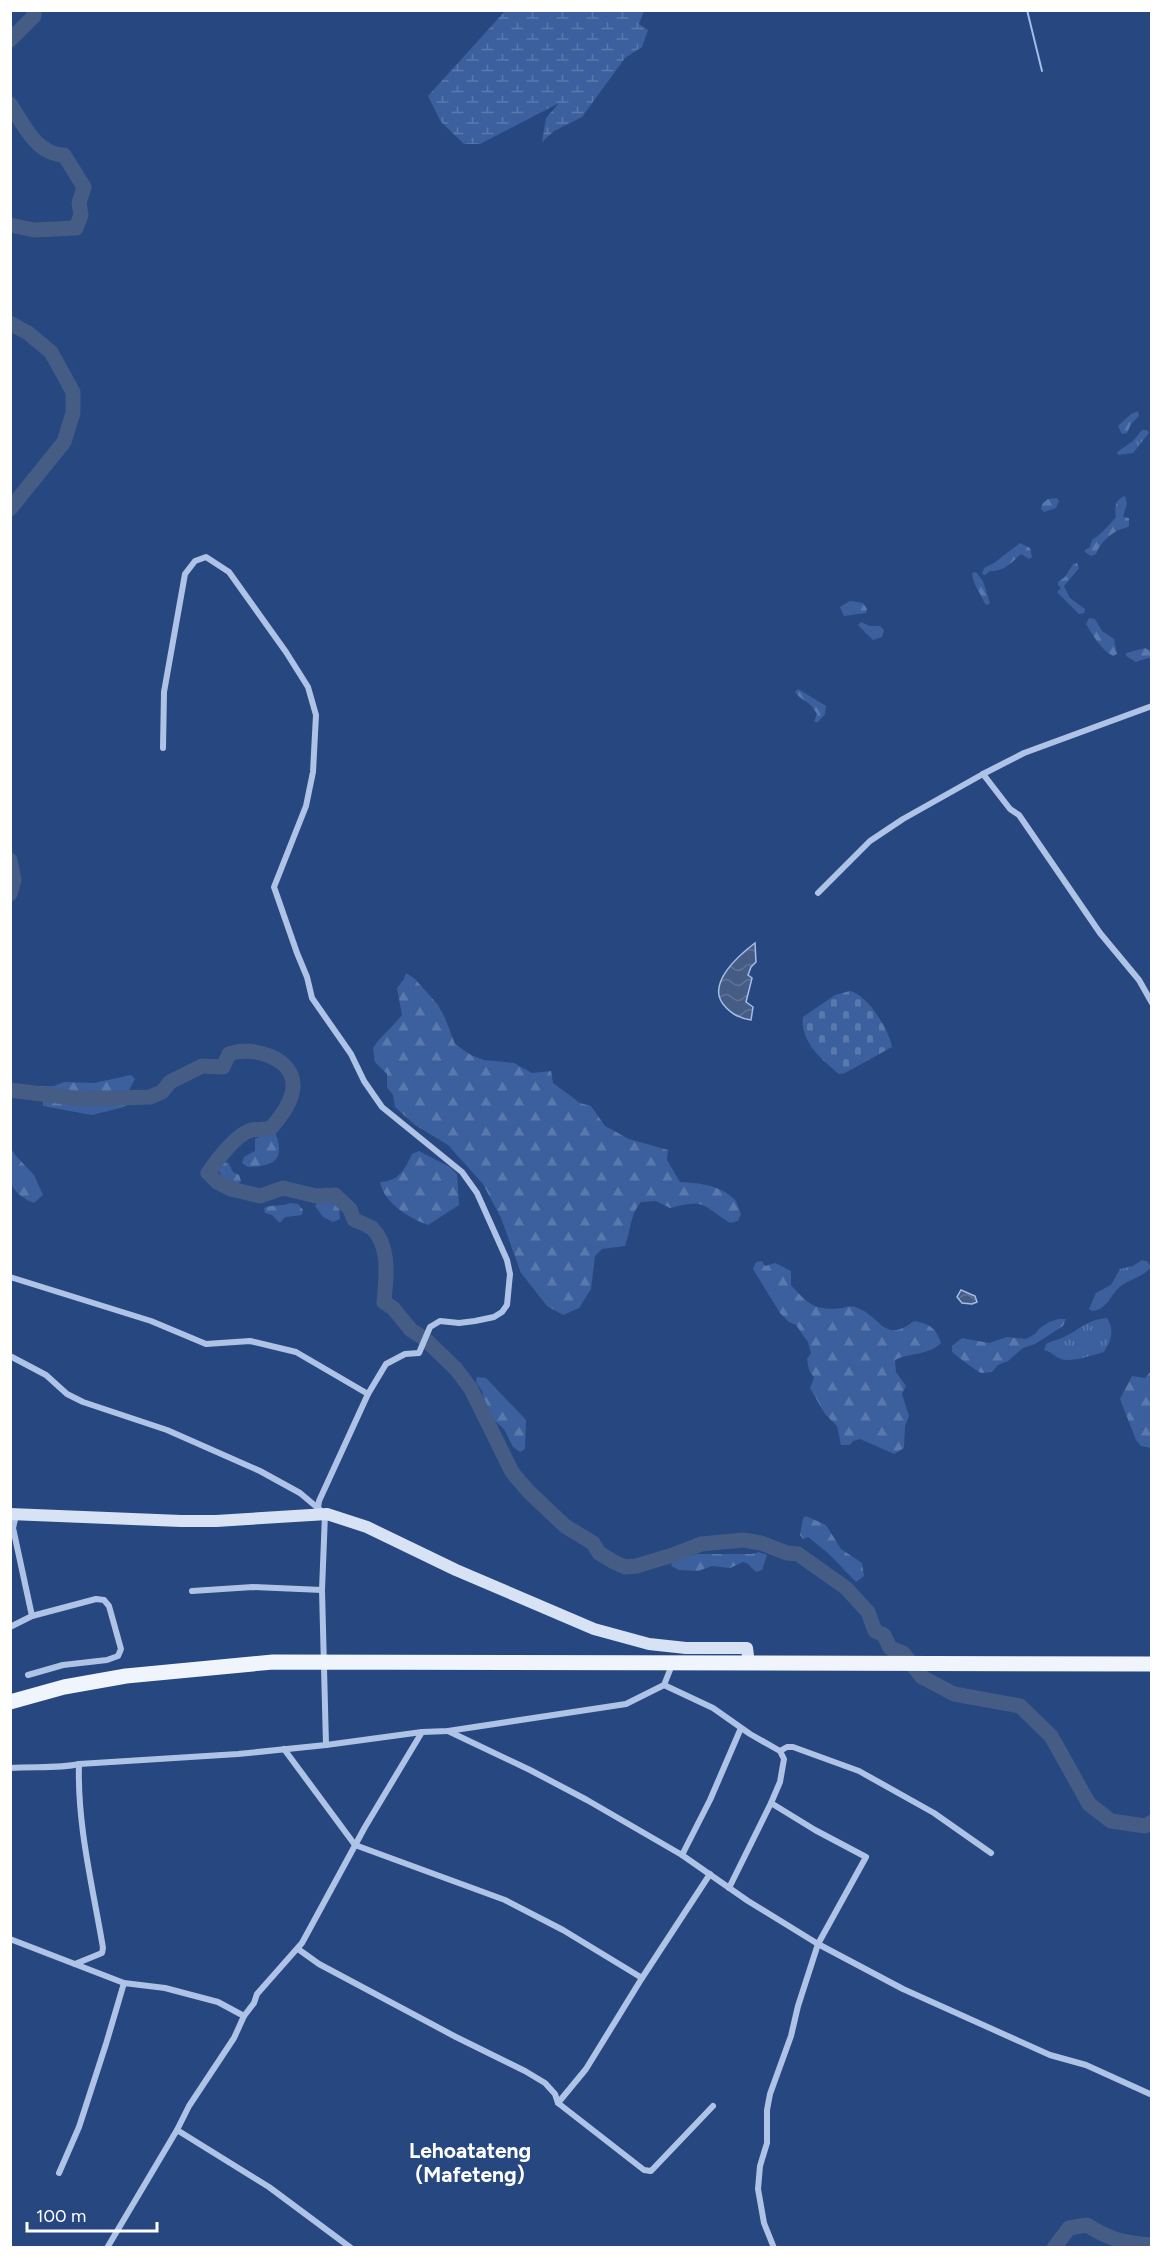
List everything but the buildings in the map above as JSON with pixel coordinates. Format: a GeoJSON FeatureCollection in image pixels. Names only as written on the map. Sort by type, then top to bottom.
{"type":"FeatureCollection","features":[{"type":"Feature","properties":{"kind":"main road"},"geometry":{"type":"LineString","coordinates":[[10,1702],[64,1687],[126,1676],[273,1662],[1152,1664]]}},
{"type":"Feature","properties":{"kind":"street"},"geometry":{"type":"LineString","coordinates":[[163,747],[164,692],[185,574],[195,561],[206,557],[229,572],[286,651],[308,687],[316,715],[313,772],[306,806],[274,887],[297,953],[308,977],[312,998],[351,1054],[364,1081],[382,1107],[404,1127],[449,1159],[462,1172],[477,1193],[507,1260],[510,1274],[507,1305],[502,1312],[494,1317],[475,1321],[459,1323],[440,1321],[430,1327],[419,1353],[405,1354],[386,1364],[368,1394],[319,1501],[326,1745]]}},
{"type":"Feature","properties":{"kind":"street"},"geometry":{"type":"LineString","coordinates":[[818,893],[870,841],[903,819],[983,774],[1024,753],[1152,706]]}},
{"type":"Feature","properties":{"kind":"street"},"geometry":{"type":"LineString","coordinates":[[983,774],[1010,809],[1019,815],[1032,832],[1100,933],[1139,980],[1152,1003]]}},
{"type":"Feature","properties":{"kind":"street"},"geometry":{"type":"LineString","coordinates":[[10,1277],[151,1321],[206,1344],[250,1341],[296,1352],[368,1394]]}},
{"type":"Feature","properties":{"kind":"street"},"geometry":{"type":"LineString","coordinates":[[10,1356],[46,1375],[67,1394],[83,1402],[167,1430],[233,1458],[300,1493],[321,1511]]}},
{"type":"Feature","properties":{"kind":"street"},"geometry":{"type":"LineString","coordinates":[[32,1616],[13,1515],[204,1521],[321,1511],[367,1527],[456,1570],[594,1629],[649,1644],[686,1648],[747,1648],[749,1664]]}},
{"type":"Feature","properties":{"kind":"street"},"geometry":{"type":"LineString","coordinates":[[192,1591],[253,1587],[322,1590]]}},
{"type":"Feature","properties":{"kind":"street"},"geometry":{"type":"LineString","coordinates":[[10,1627],[32,1616],[96,1599],[104,1600],[109,1605],[121,1649],[114,1659],[63,1665],[28,1675]]}},
{"type":"Feature","properties":{"kind":"street"},"geometry":{"type":"LineString","coordinates":[[10,1768],[39,1766],[59,1768],[79,1764],[238,1754],[326,1745],[422,1732],[447,1731],[626,1704],[664,1685],[672,1664]]}},
{"type":"Feature","properties":{"kind":"street"},"geometry":{"type":"LineString","coordinates":[[664,1685],[713,1708],[780,1751],[784,1759],[780,1782],[729,1888]]}},
{"type":"Feature","properties":{"kind":"street"},"geometry":{"type":"LineString","coordinates":[[682,1855],[710,1800],[741,1728]]}},
{"type":"Feature","properties":{"kind":"street"},"geometry":{"type":"LineString","coordinates":[[447,1731],[530,1770],[682,1855],[729,1888],[818,1944],[928,2001],[1050,2055],[1086,2066],[1150,2094]]}},
{"type":"Feature","properties":{"kind":"street"},"geometry":{"type":"LineString","coordinates":[[107,2247],[189,2106],[234,2038],[257,1994],[298,1949],[355,1845],[422,1732]]}},
{"type":"Feature","properties":{"kind":"street"},"geometry":{"type":"LineString","coordinates":[[780,1751],[793,1747],[859,1771],[934,1813],[991,1853]]}},
{"type":"Feature","properties":{"kind":"street"},"geometry":{"type":"LineString","coordinates":[[284,1749],[355,1845],[505,1900],[563,1930],[642,1978]]}},
{"type":"Feature","properties":{"kind":"street"},"geometry":{"type":"LineString","coordinates":[[75,1964],[102,1953],[103,1948],[84,1832],[79,1764]]}},
{"type":"Feature","properties":{"kind":"street"},"geometry":{"type":"LineString","coordinates":[[771,1803],[814,1830],[866,1857],[818,1944],[791,2036],[770,2094],[767,2110],[768,2135],[760,2166],[758,2189],[764,2223],[774,2247]]}},
{"type":"Feature","properties":{"kind":"street"},"geometry":{"type":"LineString","coordinates":[[558,2103],[586,2069],[710,1874]]}},
{"type":"Feature","properties":{"kind":"street"},"geometry":{"type":"LineString","coordinates":[[10,1939],[124,1983],[165,1988],[218,2002],[244,2016]]}},
{"type":"Feature","properties":{"kind":"street"},"geometry":{"type":"LineString","coordinates":[[298,1949],[320,1964],[545,2083],[555,2094],[558,2103],[638,2168],[651,2171],[713,2106]]}},
{"type":"Feature","properties":{"kind":"street"},"geometry":{"type":"LineString","coordinates":[[59,2174],[82,2118],[124,1983]]}},
{"type":"Feature","properties":{"kind":"street"},"geometry":{"type":"LineString","coordinates":[[177,2130],[269,2187],[351,2247]]}},
{"type":"Feature","properties":{"kind":"green space"},"geometry":{"type":"Polygon","coordinates":[[[505,11],[644,11],[639,24],[648,30],[642,47],[625,58],[582,117],[554,131],[542,142],[546,118],[559,103],[480,144],[464,144],[441,122],[428,96],[505,11]]]}},
{"type":"Feature","properties":{"kind":"green space"},"geometry":{"type":"Polygon","coordinates":[[[1138,411],[1139,416],[1131,424],[1127,433],[1122,434],[1118,426],[1138,411]]]}},
{"type":"Feature","properties":{"kind":"green space"},"geometry":{"type":"Polygon","coordinates":[[[1142,430],[1147,430],[1149,433],[1133,453],[1118,455],[1117,452],[1133,441],[1142,430]]]}},
{"type":"Feature","properties":{"kind":"green space"},"geometry":{"type":"Polygon","coordinates":[[[1125,496],[1127,504],[1123,517],[1129,518],[1129,526],[1109,536],[1101,544],[1096,554],[1091,556],[1085,550],[1116,517],[1116,505],[1119,499],[1125,496]]]}},
{"type":"Feature","properties":{"kind":"green space"},"geometry":{"type":"Polygon","coordinates":[[[1057,498],[1059,501],[1056,508],[1044,512],[1041,509],[1042,504],[1048,499],[1057,498]]]}},
{"type":"Feature","properties":{"kind":"green space"},"geometry":{"type":"Polygon","coordinates":[[[1020,543],[1030,548],[1032,557],[1029,559],[1021,554],[1004,568],[982,574],[984,568],[1020,543]]]}},
{"type":"Feature","properties":{"kind":"green space"},"geometry":{"type":"Polygon","coordinates":[[[1077,563],[1079,568],[1064,586],[1070,598],[1085,609],[1084,613],[1079,614],[1057,592],[1061,588],[1058,582],[1065,577],[1073,564],[1077,563]]]}},
{"type":"Feature","properties":{"kind":"green space"},"geometry":{"type":"Polygon","coordinates":[[[976,572],[983,581],[990,603],[988,605],[985,604],[974,581],[972,573],[976,572]]]}},
{"type":"Feature","properties":{"kind":"green space"},"geometry":{"type":"Polygon","coordinates":[[[850,601],[863,603],[867,609],[866,613],[844,616],[840,607],[850,601]]]}},
{"type":"Feature","properties":{"kind":"green space"},"geometry":{"type":"Polygon","coordinates":[[[1089,618],[1095,619],[1102,631],[1114,639],[1117,654],[1113,656],[1109,654],[1098,642],[1086,624],[1089,618]]]}},
{"type":"Feature","properties":{"kind":"green space"},"geometry":{"type":"Polygon","coordinates":[[[861,622],[870,626],[880,626],[884,630],[882,637],[873,640],[858,625],[861,622]]]}},
{"type":"Feature","properties":{"kind":"green space"},"geometry":{"type":"Polygon","coordinates":[[[1145,648],[1151,651],[1151,657],[1136,662],[1126,656],[1126,653],[1145,648]]]}},
{"type":"Feature","properties":{"kind":"green space"},"geometry":{"type":"Polygon","coordinates":[[[798,689],[826,706],[825,714],[818,722],[814,722],[817,714],[814,709],[795,692],[798,689]]]}},
{"type":"Feature","properties":{"kind":"green space"},"geometry":{"type":"Polygon","coordinates":[[[406,973],[415,979],[438,1005],[455,1044],[471,1055],[484,1060],[514,1063],[532,1073],[551,1071],[553,1083],[580,1103],[591,1106],[605,1126],[629,1139],[668,1150],[667,1160],[680,1182],[709,1186],[729,1195],[736,1202],[741,1214],[738,1221],[730,1223],[698,1204],[670,1208],[656,1201],[641,1202],[633,1217],[625,1246],[602,1249],[595,1256],[591,1289],[579,1308],[563,1315],[547,1306],[521,1273],[501,1218],[483,1184],[448,1145],[415,1125],[395,1107],[393,1095],[387,1087],[387,1074],[375,1062],[373,1048],[402,1015],[397,988],[406,973]]]}},
{"type":"Feature","properties":{"kind":"green space"},"geometry":{"type":"Polygon","coordinates":[[[850,991],[864,999],[877,1014],[892,1047],[845,1073],[839,1074],[814,1050],[805,1034],[803,1017],[835,995],[850,991]]]}},
{"type":"Feature","properties":{"kind":"green space"},"geometry":{"type":"Polygon","coordinates":[[[131,1075],[135,1079],[128,1092],[130,1103],[124,1107],[92,1115],[43,1106],[43,1101],[47,1099],[49,1093],[26,1089],[27,1086],[54,1086],[64,1082],[94,1083],[131,1075]]]}},
{"type":"Feature","properties":{"kind":"green space"},"geometry":{"type":"Polygon","coordinates":[[[275,1132],[279,1149],[275,1160],[265,1165],[248,1167],[242,1163],[244,1157],[255,1151],[255,1139],[275,1132]]]}},
{"type":"Feature","properties":{"kind":"green space"},"geometry":{"type":"Polygon","coordinates":[[[10,1147],[34,1175],[43,1195],[34,1203],[24,1198],[13,1187],[10,1173],[10,1147]]]}},
{"type":"Feature","properties":{"kind":"green space"},"geometry":{"type":"Polygon","coordinates":[[[419,1151],[450,1167],[457,1174],[459,1205],[428,1225],[398,1209],[382,1190],[380,1182],[396,1177],[412,1154],[419,1151]]]}},
{"type":"Feature","properties":{"kind":"green space"},"geometry":{"type":"Polygon","coordinates":[[[228,1162],[233,1172],[239,1175],[241,1181],[237,1185],[222,1177],[217,1167],[220,1163],[228,1162]]]}},
{"type":"Feature","properties":{"kind":"green space"},"geometry":{"type":"Polygon","coordinates":[[[333,1200],[339,1206],[340,1219],[333,1222],[323,1217],[315,1206],[318,1202],[333,1200]]]}},
{"type":"Feature","properties":{"kind":"green space"},"geometry":{"type":"Polygon","coordinates":[[[290,1203],[298,1204],[303,1210],[302,1215],[285,1217],[280,1223],[272,1215],[265,1213],[264,1208],[290,1203]]]}},
{"type":"Feature","properties":{"kind":"green space"},"geometry":{"type":"Polygon","coordinates":[[[1142,1260],[1147,1261],[1151,1267],[1148,1270],[1117,1289],[1102,1308],[1092,1311],[1089,1309],[1096,1293],[1111,1285],[1120,1269],[1133,1266],[1142,1260]]]}},
{"type":"Feature","properties":{"kind":"green space"},"geometry":{"type":"Polygon","coordinates":[[[762,1261],[765,1266],[775,1263],[791,1271],[791,1285],[812,1305],[832,1309],[853,1306],[889,1329],[904,1328],[914,1321],[928,1325],[934,1330],[941,1343],[936,1347],[895,1360],[896,1372],[906,1386],[902,1394],[909,1416],[905,1426],[904,1448],[894,1454],[860,1439],[853,1441],[850,1445],[841,1445],[837,1426],[825,1414],[810,1388],[814,1378],[809,1370],[807,1359],[811,1353],[808,1342],[796,1325],[780,1313],[753,1269],[756,1262],[762,1261]]]}},
{"type":"Feature","properties":{"kind":"green space"},"geometry":{"type":"Polygon","coordinates":[[[1107,1318],[1111,1327],[1111,1335],[1104,1352],[1065,1360],[1044,1350],[1046,1344],[1089,1323],[1107,1318]]]}},
{"type":"Feature","properties":{"kind":"green space"},"geometry":{"type":"Polygon","coordinates":[[[1066,1319],[1063,1326],[1035,1344],[1023,1348],[1008,1361],[998,1365],[992,1372],[981,1373],[952,1352],[952,1346],[962,1338],[989,1343],[1007,1337],[1026,1339],[1049,1322],[1066,1319]]]}},
{"type":"Feature","properties":{"kind":"green space"},"geometry":{"type":"Polygon","coordinates":[[[1151,1371],[1151,1448],[1141,1446],[1136,1440],[1120,1399],[1132,1376],[1145,1378],[1151,1371]]]}},
{"type":"Feature","properties":{"kind":"green space"},"geometry":{"type":"Polygon","coordinates":[[[477,1377],[486,1378],[526,1420],[525,1449],[520,1452],[513,1447],[504,1429],[487,1414],[482,1391],[476,1382],[477,1377]]]}},
{"type":"Feature","properties":{"kind":"green space"},"geometry":{"type":"Polygon","coordinates":[[[806,1516],[826,1525],[841,1549],[862,1563],[864,1576],[856,1582],[829,1554],[808,1537],[803,1539],[800,1535],[803,1518],[806,1516]]]}},
{"type":"Feature","properties":{"kind":"green space"},"geometry":{"type":"Polygon","coordinates":[[[759,1552],[767,1555],[762,1570],[756,1572],[743,1562],[730,1568],[712,1566],[698,1571],[679,1570],[671,1566],[673,1561],[697,1554],[759,1552]]]}},
{"type":"Feature","properties":{"kind":"water"},"geometry":{"type":"Polygon","coordinates":[[[755,943],[756,962],[748,975],[752,978],[746,1002],[753,1007],[751,1020],[736,1015],[723,1004],[719,996],[719,987],[727,970],[755,943]]]}},
{"type":"Feature","properties":{"kind":"water"},"geometry":{"type":"Polygon","coordinates":[[[961,1290],[975,1296],[977,1302],[962,1303],[957,1297],[961,1290]]]}},
{"type":"Feature","properties":{"kind":"waterway"},"geometry":{"type":"LineString","coordinates":[[10,40],[34,16],[34,10]]}},
{"type":"Feature","properties":{"kind":"waterway"},"geometry":{"type":"LineString","coordinates":[[1027,10],[1042,71]]}},
{"type":"Feature","properties":{"kind":"waterway"},"geometry":{"type":"LineString","coordinates":[[10,104],[38,144],[46,150],[64,155],[84,187],[79,203],[81,215],[76,228],[34,230],[10,225]]}},
{"type":"Feature","properties":{"kind":"waterway"},"geometry":{"type":"LineString","coordinates":[[10,323],[28,333],[51,352],[73,392],[73,413],[64,442],[10,509]]}},
{"type":"Feature","properties":{"kind":"waterway"},"geometry":{"type":"LineString","coordinates":[[10,860],[14,880],[10,894]]}},
{"type":"Feature","properties":{"kind":"waterway"},"geometry":{"type":"LineString","coordinates":[[10,1090],[82,1099],[150,1097],[162,1092],[170,1082],[202,1066],[223,1067],[229,1054],[249,1051],[280,1061],[292,1077],[293,1087],[285,1109],[271,1128],[252,1130],[240,1136],[227,1148],[208,1173],[217,1182],[231,1189],[260,1196],[283,1188],[316,1196],[335,1195],[350,1209],[354,1220],[372,1228],[385,1253],[384,1302],[393,1308],[411,1330],[425,1339],[456,1369],[471,1389],[512,1472],[528,1491],[565,1526],[593,1543],[599,1553],[625,1567],[673,1555],[701,1544],[743,1540],[798,1554],[846,1588],[868,1612],[875,1631],[884,1635],[890,1648],[903,1653],[922,1677],[954,1694],[1020,1706],[1051,1736],[1089,1804],[1111,1821],[1145,1826],[1152,1822]]}},
{"type":"Feature","properties":{"kind":"waterway"},"geometry":{"type":"LineString","coordinates":[[1054,2248],[1069,2228],[1087,2225],[1118,2240],[1152,2245]]}},
{"type":"Feature","properties":{"kind":"district","name":"Lehoatateng (Mafeteng)"},"geometry":{"type":"Point","coordinates":[470,2162]}}]}
